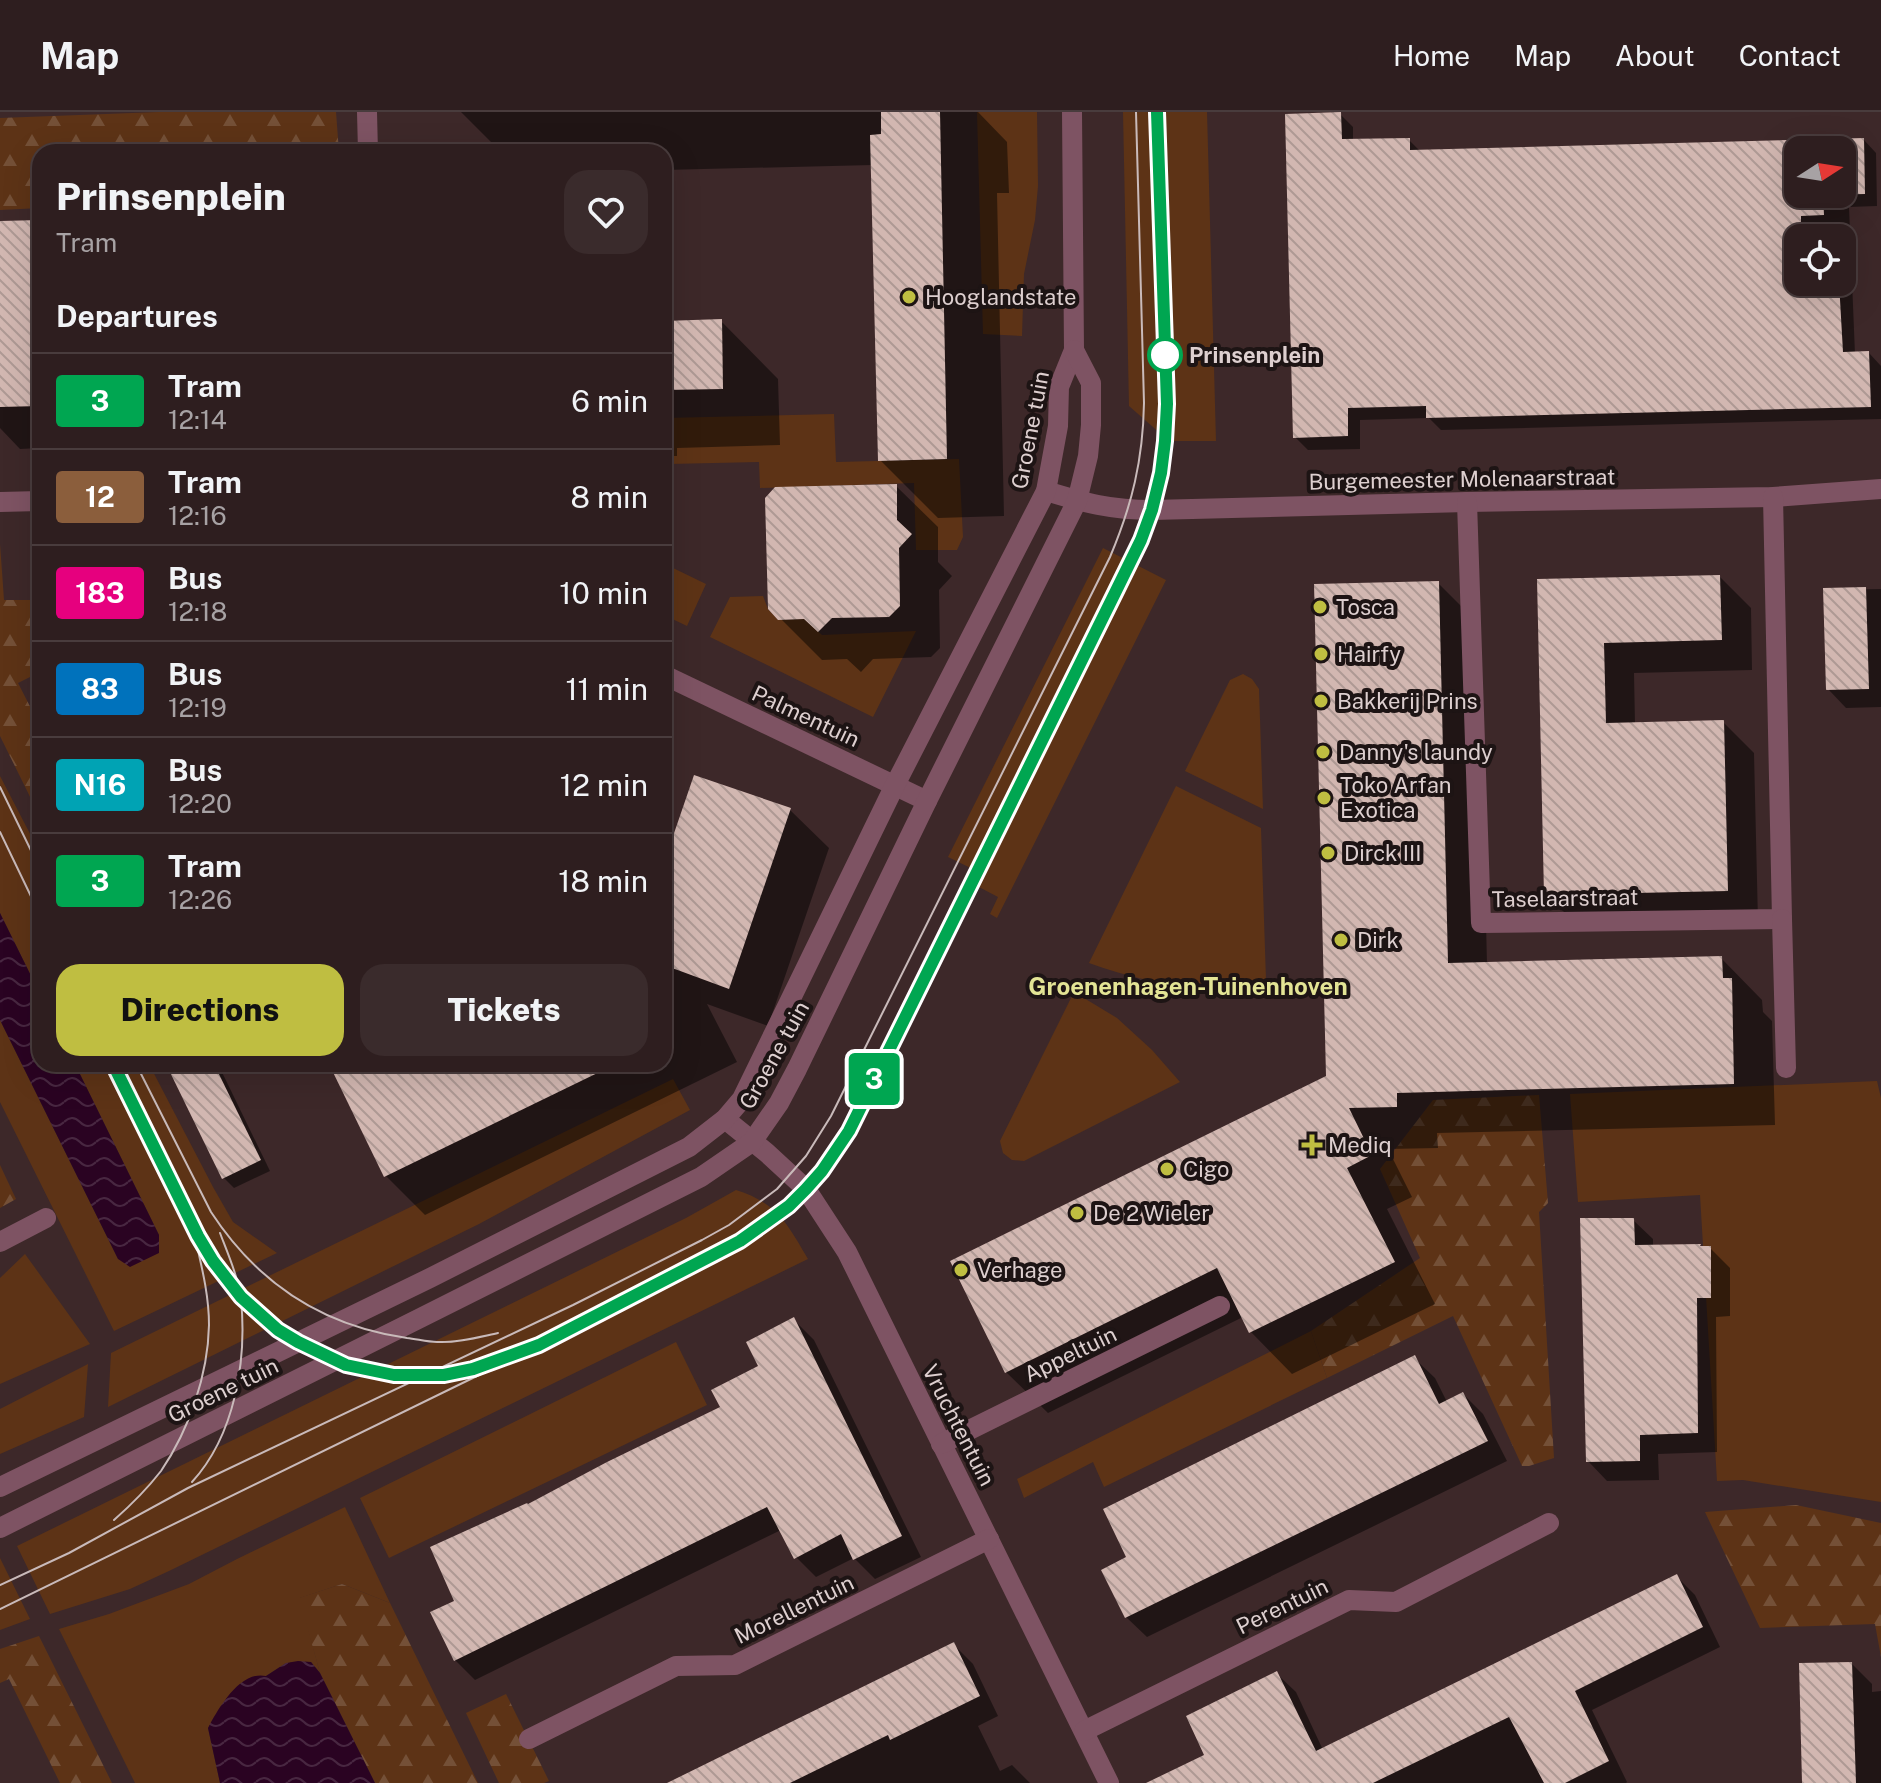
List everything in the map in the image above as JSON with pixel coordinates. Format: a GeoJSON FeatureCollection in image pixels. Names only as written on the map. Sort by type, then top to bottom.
{"type":"FeatureCollection","features":[{"type":"Feature","properties":{"kind":"street"},"geometry":{"type":"LineString","coordinates":[[367,112],[368,144]]}},
{"type":"Feature","properties":{"kind":"street","name":"Groene tuin"},"geometry":{"type":"LineString","coordinates":[[0,1487],[430,1278],[676,1154],[725,1119],[742,1099],[895,785],[1046,491],[1058,426],[1059,387],[1074,350],[1072,112]]}},
{"type":"Feature","properties":{"kind":"street","name":"Groene tuin"},"geometry":{"type":"LineString","coordinates":[[0,1528],[701,1177],[752,1142],[779,1103],[797,1069],[1077,501],[1088,456],[1091,383],[1074,350]]}},
{"type":"Feature","properties":{"kind":"street","name":"Burgemeester Molenaarstraat"},"geometry":{"type":"LineString","coordinates":[[1046,491],[1098,507],[1128,510],[1773,497],[1881,489]]}},
{"type":"Feature","properties":{"kind":"street"},"geometry":{"type":"LineString","coordinates":[[1773,497],[1786,1068]]}},
{"type":"Feature","properties":{"kind":"street"},"geometry":{"type":"LineString","coordinates":[[0,502],[32,501]]}},
{"type":"Feature","properties":{"kind":"street","name":"Taselaarstraat"},"geometry":{"type":"LineString","coordinates":[[1467,502],[1481,923],[1782,919]]}},
{"type":"Feature","properties":{"kind":"street","name":"Palmentuin"},"geometry":{"type":"LineString","coordinates":[[672,679],[927,801]]}},
{"type":"Feature","properties":{"kind":"street","name":"Vruchtentuin"},"geometry":{"type":"LineString","coordinates":[[725,1119],[806,1189],[847,1252],[1109,1783]]}},
{"type":"Feature","properties":{"kind":"street"},"geometry":{"type":"LineString","coordinates":[[0,1242],[46,1218]]}},
{"type":"Feature","properties":{"kind":"street","name":"Appeltuin"},"geometry":{"type":"LineString","coordinates":[[941,1444],[1220,1306]]}},
{"type":"Feature","properties":{"kind":"street","name":"Perentuin"},"geometry":{"type":"LineString","coordinates":[[1084,1731],[1349,1600],[1396,1602],[1549,1523]]}},
{"type":"Feature","properties":{"kind":"street","name":"Morellentuin"},"geometry":{"type":"LineString","coordinates":[[529,1739],[676,1666],[735,1665],[989,1539]]}},
{"type":"Feature","properties":{"kind":"green space"},"geometry":{"type":"Polygon","coordinates":[[[159,112],[336,112],[338,144],[32,144],[32,208],[0,210],[0,118],[159,112]]]}},
{"type":"Feature","properties":{"kind":"green space"},"geometry":{"type":"Polygon","coordinates":[[[977,112],[1037,112],[1038,186],[1024,274],[1022,336],[983,334],[977,112]]]}},
{"type":"Feature","properties":{"kind":"green space"},"geometry":{"type":"Polygon","coordinates":[[[1123,112],[1207,112],[1216,441],[1169,441],[1129,406],[1123,112]]]}},
{"type":"Feature","properties":{"kind":"green space"},"geometry":{"type":"Polygon","coordinates":[[[834,414],[836,462],[959,459],[963,537],[957,550],[916,550],[914,483],[760,488],[759,462],[672,464],[672,418],[834,414]]]}},
{"type":"Feature","properties":{"kind":"green space"},"geometry":{"type":"Polygon","coordinates":[[[0,544],[4,600],[32,600],[32,676],[18,683],[32,710],[32,801],[0,736],[0,544]]]}},
{"type":"Feature","properties":{"kind":"green space"},"geometry":{"type":"Polygon","coordinates":[[[1103,548],[1166,580],[997,918],[990,914],[998,897],[977,886],[983,874],[948,857],[1103,548]]]}},
{"type":"Feature","properties":{"kind":"green space"},"geometry":{"type":"Polygon","coordinates":[[[672,567],[706,584],[687,626],[672,619],[672,567]]]}},
{"type":"Feature","properties":{"kind":"green space"},"geometry":{"type":"Polygon","coordinates":[[[763,596],[768,609],[778,620],[804,619],[822,635],[916,631],[873,717],[710,637],[730,597],[763,596]]]}},
{"type":"Feature","properties":{"kind":"green space"},"geometry":{"type":"Polygon","coordinates":[[[1243,674],[1252,679],[1259,689],[1263,809],[1185,771],[1230,680],[1243,674]]]}},
{"type":"Feature","properties":{"kind":"green space"},"geometry":{"type":"Polygon","coordinates":[[[0,776],[32,838],[32,978],[0,913],[0,776]]]}},
{"type":"Feature","properties":{"kind":"green space"},"geometry":{"type":"Polygon","coordinates":[[[1176,786],[1261,828],[1266,980],[1184,985],[1136,977],[1089,963],[1176,786]]]}},
{"type":"Feature","properties":{"kind":"green space"},"geometry":{"type":"Polygon","coordinates":[[[1074,992],[1117,1018],[1152,1050],[1180,1082],[1024,1161],[1012,1160],[1003,1153],[1000,1141],[1074,992]]]}},
{"type":"Feature","properties":{"kind":"green space"},"geometry":{"type":"Polygon","coordinates":[[[0,1020],[118,1259],[159,1235],[79,1072],[153,1072],[233,1222],[277,1253],[114,1331],[0,1102],[0,1020]]]}},
{"type":"Feature","properties":{"kind":"green space"},"geometry":{"type":"Polygon","coordinates":[[[673,1079],[690,1110],[479,1224],[108,1407],[111,1353],[673,1079]]]}},
{"type":"Feature","properties":{"kind":"green space"},"geometry":{"type":"Polygon","coordinates":[[[1877,1081],[1881,1098],[1881,1502],[1743,1480],[1717,1481],[1700,1195],[1578,1202],[1570,1094],[1877,1081]]]}},
{"type":"Feature","properties":{"kind":"green space"},"geometry":{"type":"Polygon","coordinates":[[[1539,1095],[1548,1203],[1539,1212],[1554,1458],[1522,1466],[1453,1316],[1327,1378],[1311,1331],[1420,1258],[1380,1169],[1433,1100],[1539,1095]]]}},
{"type":"Feature","properties":{"kind":"green space"},"geometry":{"type":"Polygon","coordinates":[[[0,1165],[16,1199],[0,1208],[0,1165]]]}},
{"type":"Feature","properties":{"kind":"green space"},"geometry":{"type":"Polygon","coordinates":[[[736,1190],[762,1201],[780,1216],[808,1259],[169,1571],[130,1589],[50,1614],[17,1546],[686,1218],[736,1190]]]}},
{"type":"Feature","properties":{"kind":"green space"},"geometry":{"type":"Polygon","coordinates":[[[25,1254],[90,1344],[0,1384],[0,1278],[25,1254]]]}},
{"type":"Feature","properties":{"kind":"green space"},"geometry":{"type":"Polygon","coordinates":[[[1311,1331],[1327,1378],[1104,1487],[1093,1462],[1024,1498],[1017,1479],[1311,1331]]]}},
{"type":"Feature","properties":{"kind":"green space"},"geometry":{"type":"Polygon","coordinates":[[[676,1342],[707,1405],[389,1558],[360,1498],[676,1342]]]}},
{"type":"Feature","properties":{"kind":"green space"},"geometry":{"type":"Polygon","coordinates":[[[88,1364],[84,1417],[0,1454],[0,1409],[88,1364]]]}},
{"type":"Feature","properties":{"kind":"green space"},"geometry":{"type":"Polygon","coordinates":[[[1796,1505],[1881,1523],[1881,1657],[1875,1624],[1760,1628],[1705,1512],[1796,1505]]]}},
{"type":"Feature","properties":{"kind":"green space"},"geometry":{"type":"Polygon","coordinates":[[[345,1507],[390,1603],[342,1584],[300,1598],[320,1673],[311,1662],[286,1663],[266,1676],[208,1728],[220,1783],[135,1783],[59,1629],[189,1584],[345,1507]]]}},
{"type":"Feature","properties":{"kind":"green space"},"geometry":{"type":"Polygon","coordinates":[[[0,1558],[30,1619],[0,1630],[0,1558]]]}},
{"type":"Feature","properties":{"kind":"green space"},"geometry":{"type":"Polygon","coordinates":[[[342,1584],[390,1603],[478,1783],[375,1783],[320,1673],[299,1598],[342,1584]]]}},
{"type":"Feature","properties":{"kind":"green space"},"geometry":{"type":"Polygon","coordinates":[[[39,1636],[112,1783],[60,1783],[9,1679],[0,1683],[0,1649],[39,1636]]]}},
{"type":"Feature","properties":{"kind":"green space"},"geometry":{"type":"Polygon","coordinates":[[[506,1694],[549,1781],[499,1783],[466,1713],[506,1694]]]}},
{"type":"Feature","properties":{"kind":"water"},"geometry":{"type":"Polygon","coordinates":[[[0,913],[32,978],[32,1072],[79,1072],[159,1235],[159,1253],[130,1267],[118,1259],[0,1020],[0,913]]]}},
{"type":"Feature","properties":{"kind":"water"},"geometry":{"type":"Polygon","coordinates":[[[311,1662],[320,1673],[375,1783],[220,1783],[208,1728],[218,1711],[231,1693],[247,1679],[266,1676],[286,1663],[311,1662]]]}},
{"type":"Feature","properties":{"kind":"building","name":"Hooglandstate"},"geometry":{"type":"Polygon","coordinates":[[[881,112],[940,112],[947,459],[878,461],[870,135],[881,134],[881,112]]]}},
{"type":"Feature","properties":{"kind":"building"},"geometry":{"type":"Polygon","coordinates":[[[1341,112],[1342,139],[1410,138],[1410,150],[1784,140],[1784,208],[1824,208],[1824,215],[1801,216],[1801,224],[1784,224],[1784,296],[1840,296],[1843,352],[1869,351],[1871,407],[1426,418],[1426,406],[1348,408],[1348,436],[1293,438],[1285,114],[1341,112]]]}},
{"type":"Feature","properties":{"kind":"building"},"geometry":{"type":"Polygon","coordinates":[[[1856,138],[1864,138],[1865,194],[1856,194],[1856,138]]]}},
{"type":"Feature","properties":{"kind":"building"},"geometry":{"type":"Polygon","coordinates":[[[32,220],[32,406],[0,407],[0,221],[32,220]]]}},
{"type":"Feature","properties":{"kind":"building"},"geometry":{"type":"Polygon","coordinates":[[[722,319],[723,389],[672,390],[672,321],[722,319]]]}},
{"type":"Feature","properties":{"kind":"building"},"geometry":{"type":"Polygon","coordinates":[[[897,484],[897,520],[912,534],[899,548],[900,606],[889,617],[832,618],[818,632],[804,619],[778,620],[768,609],[765,498],[775,487],[897,484]]]}},
{"type":"Feature","properties":{"kind":"building"},"geometry":{"type":"Polygon","coordinates":[[[1720,575],[1722,640],[1604,643],[1606,723],[1724,720],[1728,891],[1544,895],[1537,579],[1720,575]]]}},
{"type":"Feature","properties":{"kind":"building"},"geometry":{"type":"Polygon","coordinates":[[[1439,581],[1448,963],[1722,956],[1723,978],[1732,978],[1734,1084],[1397,1093],[1397,1107],[1349,1108],[1372,1155],[1347,1168],[1395,1262],[1249,1333],[1217,1268],[1005,1373],[950,1261],[1326,1076],[1314,584],[1439,581]]]}},
{"type":"Feature","properties":{"kind":"building"},"geometry":{"type":"Polygon","coordinates":[[[1866,587],[1869,689],[1826,690],[1823,588],[1866,587]]]}},
{"type":"Feature","properties":{"kind":"building"},"geometry":{"type":"Polygon","coordinates":[[[694,775],[791,808],[729,989],[672,968],[672,839],[694,775]]]}},
{"type":"Feature","properties":{"kind":"building"},"geometry":{"type":"Polygon","coordinates":[[[170,1072],[218,1072],[261,1160],[222,1179],[170,1072]]]}},
{"type":"Feature","properties":{"kind":"building"},"geometry":{"type":"Polygon","coordinates":[[[333,1072],[600,1072],[384,1177],[333,1072]]]}},
{"type":"Feature","properties":{"kind":"building"},"geometry":{"type":"Polygon","coordinates":[[[1580,1218],[1634,1218],[1635,1245],[1711,1246],[1711,1298],[1697,1298],[1698,1433],[1640,1435],[1640,1461],[1586,1462],[1580,1218]]]}},
{"type":"Feature","properties":{"kind":"building"},"geometry":{"type":"Polygon","coordinates":[[[794,1317],[902,1536],[853,1560],[841,1534],[794,1559],[767,1507],[454,1661],[430,1612],[454,1601],[430,1547],[528,1504],[720,1407],[711,1390],[758,1366],[746,1342],[794,1317]]]}},
{"type":"Feature","properties":{"kind":"building"},"geometry":{"type":"Polygon","coordinates":[[[1415,1355],[1439,1404],[1463,1392],[1488,1441],[1125,1618],[1101,1570],[1126,1557],[1103,1509],[1415,1355]]]}},
{"type":"Feature","properties":{"kind":"building"},"geometry":{"type":"Polygon","coordinates":[[[1677,1574],[1703,1627],[1575,1691],[1609,1761],[1565,1783],[1544,1783],[1509,1717],[1373,1783],[1146,1783],[1204,1755],[1186,1716],[1277,1671],[1316,1751],[1677,1574]]]}},
{"type":"Feature","properties":{"kind":"building"},"geometry":{"type":"Polygon","coordinates":[[[954,1642],[980,1696],[890,1740],[888,1735],[790,1783],[667,1783],[954,1642]]]}},
{"type":"Feature","properties":{"kind":"building"},"geometry":{"type":"Polygon","coordinates":[[[1852,1662],[1856,1783],[1802,1783],[1799,1663],[1852,1662]]]}},
{"type":"Feature","properties":{"kind":"tram line"},"geometry":{"type":"LineString","coordinates":[[0,1585],[69,1553],[188,1488],[573,1305],[702,1240],[729,1225],[777,1189],[806,1156],[831,1116],[1110,557],[1124,519],[1139,463],[1144,403],[1136,112]]}},
{"type":"Feature","properties":{"kind":"tram line"},"geometry":{"type":"LineString","coordinates":[[117,1072],[198,1236],[241,1297],[278,1330],[298,1342],[346,1365],[394,1375],[444,1375],[473,1369],[539,1345],[740,1241],[789,1206],[822,1171],[849,1131],[1129,565],[1157,494],[1167,404],[1157,112]]}},
{"type":"Feature","properties":{"kind":"tram line","name":"3"},"geometry":{"type":"LineString","coordinates":[[117,1072],[198,1236],[241,1297],[278,1330],[315,1350],[346,1365],[394,1375],[444,1375],[473,1369],[539,1345],[740,1241],[789,1206],[822,1171],[849,1131],[1141,540],[1152,510],[1161,473],[1167,404],[1157,112]]}},
{"type":"Feature","properties":{"kind":"tram line"},"geometry":{"type":"LineString","coordinates":[[0,787],[32,853]]}},
{"type":"Feature","properties":{"kind":"tram line"},"geometry":{"type":"LineString","coordinates":[[0,832],[32,898]]}},
{"type":"Feature","properties":{"kind":"tram line"},"geometry":{"type":"LineString","coordinates":[[140,1072],[211,1212],[229,1238],[250,1260],[295,1298],[347,1323],[426,1341],[445,1342],[498,1333]]}},
{"type":"Feature","properties":{"kind":"tram line"},"geometry":{"type":"LineString","coordinates":[[192,1482],[207,1463],[228,1420],[242,1347],[241,1299],[220,1233]]}},
{"type":"Feature","properties":{"kind":"tram line"},"geometry":{"type":"LineString","coordinates":[[114,1520],[161,1471],[180,1438],[201,1382],[209,1325],[207,1295],[197,1246]]}},
{"type":"Feature","properties":{"kind":"tram line"},"geometry":{"type":"LineString","coordinates":[[0,1609],[481,1374]]}},
{"type":"Feature","properties":{"kind":"place","name":"Hooglandstate"},"geometry":{"type":"Point","coordinates":[909,297]}},
{"type":"Feature","properties":{"kind":"place","name":"Prinsenplein"},"geometry":{"type":"Point","coordinates":[1165,355]}},
{"type":"Feature","properties":{"kind":"place","name":"Tosca"},"geometry":{"type":"Point","coordinates":[1320,607]}},
{"type":"Feature","properties":{"kind":"place","name":"Hairfy"},"geometry":{"type":"Point","coordinates":[1321,654]}},
{"type":"Feature","properties":{"kind":"place","name":"Bakkerij Prins"},"geometry":{"type":"Point","coordinates":[1321,701]}},
{"type":"Feature","properties":{"kind":"place","name":"Danny's laundy"},"geometry":{"type":"Point","coordinates":[1323,752]}},
{"type":"Feature","properties":{"kind":"place","name":"Toko Arfan Exotica"},"geometry":{"type":"Point","coordinates":[1324,798]}},
{"type":"Feature","properties":{"kind":"place","name":"Dirck III"},"geometry":{"type":"Point","coordinates":[1328,853]}},
{"type":"Feature","properties":{"kind":"place","name":"Dirk"},"geometry":{"type":"Point","coordinates":[1341,940]}},
{"type":"Feature","properties":{"kind":"place","name":"Mediq"},"geometry":{"type":"Point","coordinates":[1312,1145]}},
{"type":"Feature","properties":{"kind":"place","name":"Cigo"},"geometry":{"type":"Point","coordinates":[1167,1169]}},
{"type":"Feature","properties":{"kind":"place","name":"De 2 Wieler"},"geometry":{"type":"Point","coordinates":[1077,1213]}},
{"type":"Feature","properties":{"kind":"place","name":"Verhage"},"geometry":{"type":"Point","coordinates":[961,1270]}},
{"type":"Feature","properties":{"kind":"district","name":"Groenenhagen-Tuinenhoven"},"geometry":{"type":"Point","coordinates":[1188,987]}}]}
